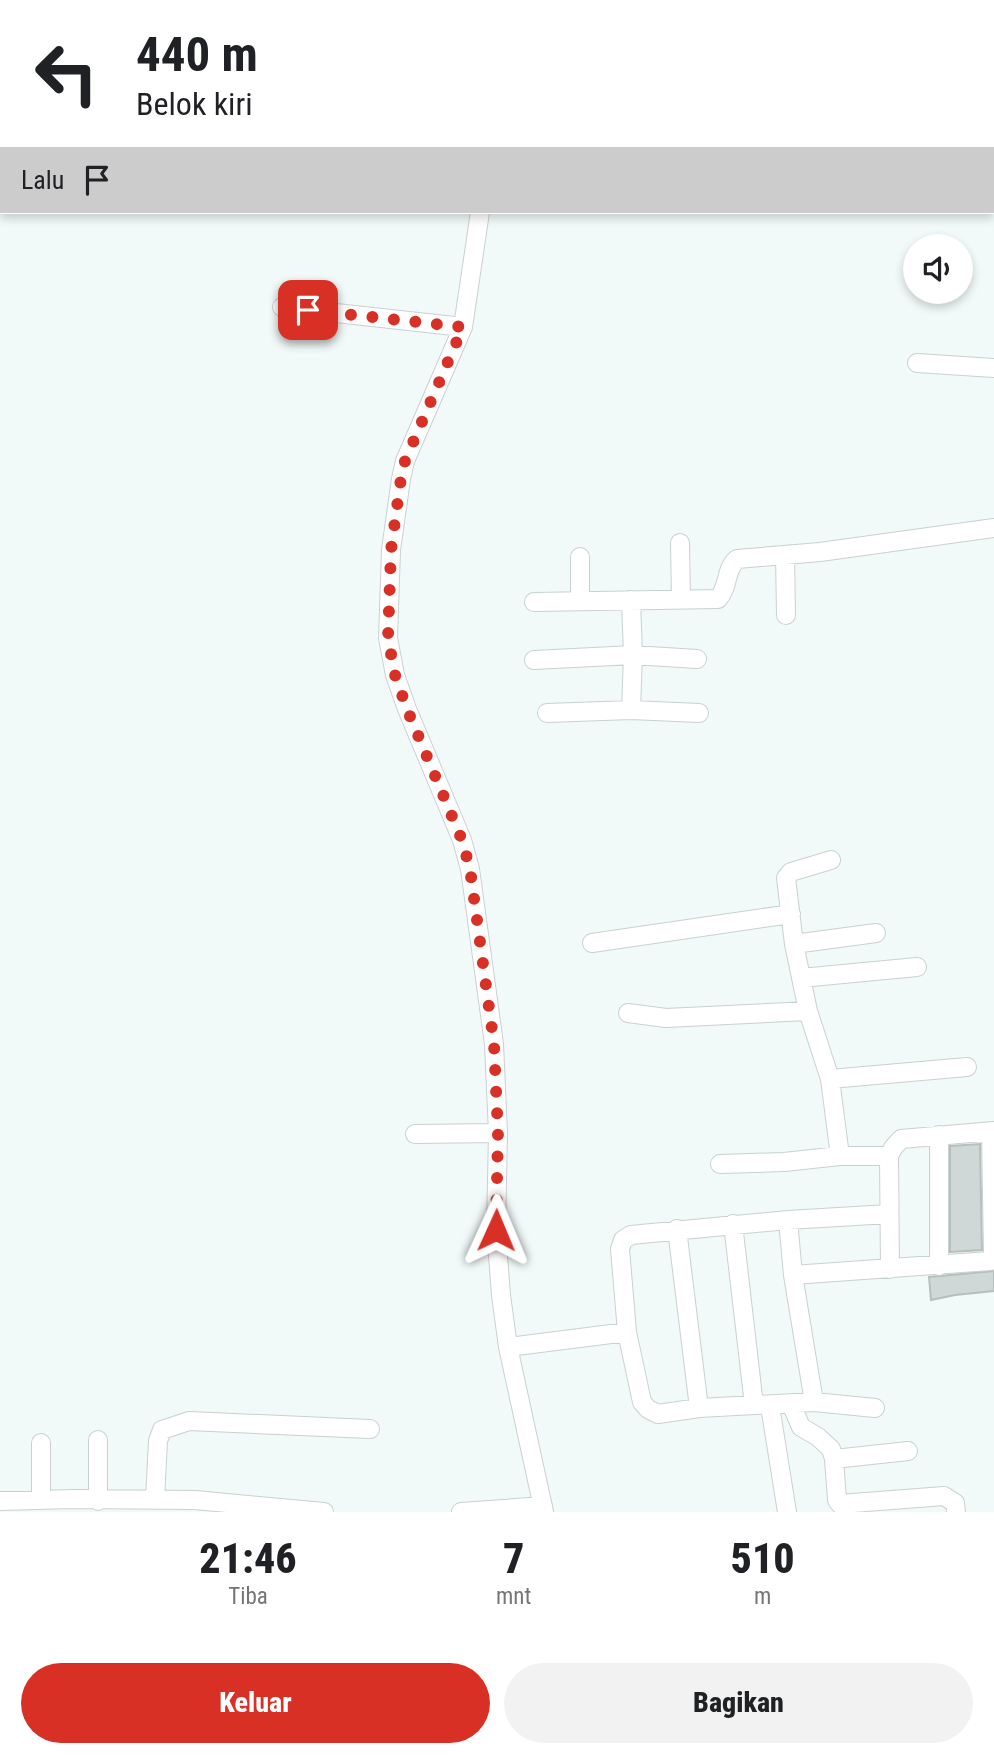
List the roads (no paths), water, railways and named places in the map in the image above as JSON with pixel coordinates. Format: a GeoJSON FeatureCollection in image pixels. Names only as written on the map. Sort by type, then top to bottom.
{"type":"FeatureCollection","features":[{"type":"Feature","properties":{"kind":"street"},"geometry":{"type":"LineString","coordinates":[[461,1512],[543,1509],[508,1346],[501,1295],[496,1230],[498,1133],[494,1044],[470,869],[462,840],[403,698],[395,675],[388,638],[389,577],[401,478],[405,461],[463,327],[480,214]]}},
{"type":"Feature","properties":{"kind":"street"},"geometry":{"type":"LineString","coordinates":[[282,307],[463,327]]}},
{"type":"Feature","properties":{"kind":"street"},"geometry":{"type":"LineString","coordinates":[[917,363],[994,368]]}},
{"type":"Feature","properties":{"kind":"street"},"geometry":{"type":"LineString","coordinates":[[534,602],[718,599],[725,590],[731,566],[737,559],[994,528]]}},
{"type":"Feature","properties":{"kind":"street"},"geometry":{"type":"LineString","coordinates":[[680,543],[681,599]]}},
{"type":"Feature","properties":{"kind":"street"},"geometry":{"type":"LineString","coordinates":[[785,555],[786,615]]}},
{"type":"Feature","properties":{"kind":"street"},"geometry":{"type":"LineString","coordinates":[[580,557],[580,601]]}},
{"type":"Feature","properties":{"kind":"street"},"geometry":{"type":"LineString","coordinates":[[631,600],[631,710]]}},
{"type":"Feature","properties":{"kind":"street"},"geometry":{"type":"LineString","coordinates":[[534,660],[633,655],[697,659]]}},
{"type":"Feature","properties":{"kind":"street"},"geometry":{"type":"LineString","coordinates":[[547,713],[631,710],[699,713]]}},
{"type":"Feature","properties":{"kind":"street"},"geometry":{"type":"LineString","coordinates":[[831,860],[791,872],[787,876],[794,944],[808,1011],[830,1079],[840,1156]]}},
{"type":"Feature","properties":{"kind":"street"},"geometry":{"type":"LineString","coordinates":[[592,943],[791,914]]}},
{"type":"Feature","properties":{"kind":"street"},"geometry":{"type":"LineString","coordinates":[[794,944],[876,933]]}},
{"type":"Feature","properties":{"kind":"street"},"geometry":{"type":"LineString","coordinates":[[802,978],[917,967]]}},
{"type":"Feature","properties":{"kind":"street"},"geometry":{"type":"LineString","coordinates":[[628,1013],[666,1018],[808,1011]]}},
{"type":"Feature","properties":{"kind":"street"},"geometry":{"type":"LineString","coordinates":[[830,1079],[967,1067]]}},
{"type":"Feature","properties":{"kind":"street"},"geometry":{"type":"LineString","coordinates":[[793,1275],[939,1266],[987,1263],[992,1257],[992,1131],[901,1139],[892,1147],[889,1156],[890,1269]]}},
{"type":"Feature","properties":{"kind":"street"},"geometry":{"type":"LineString","coordinates":[[415,1135],[498,1133]]}},
{"type":"Feature","properties":{"kind":"street"},"geometry":{"type":"LineString","coordinates":[[939,1135],[939,1266]]}},
{"type":"Feature","properties":{"kind":"street"},"geometry":{"type":"LineString","coordinates":[[720,1164],[784,1162],[840,1156],[889,1156]]}},
{"type":"Feature","properties":{"kind":"street"},"geometry":{"type":"LineString","coordinates":[[875,1408],[814,1402],[699,1408],[658,1414],[646,1407],[642,1402],[627,1332],[620,1249],[622,1240],[631,1235],[677,1229],[889,1214]]}},
{"type":"Feature","properties":{"kind":"street"},"geometry":{"type":"LineString","coordinates":[[788,1220],[793,1275],[814,1402]]}},
{"type":"Feature","properties":{"kind":"street"},"geometry":{"type":"LineString","coordinates":[[733,1224],[762,1406],[786,1512]]}},
{"type":"Feature","properties":{"kind":"street"},"geometry":{"type":"LineString","coordinates":[[677,1229],[699,1408]]}},
{"type":"Feature","properties":{"kind":"street"},"geometry":{"type":"LineString","coordinates":[[508,1346],[627,1332]]}},
{"type":"Feature","properties":{"kind":"street"},"geometry":{"type":"LineString","coordinates":[[792,1404],[798,1423],[827,1444],[834,1459],[837,1500],[842,1505],[944,1496],[955,1503],[956,1512]]}},
{"type":"Feature","properties":{"kind":"street"},"geometry":{"type":"LineString","coordinates":[[155,1499],[158,1441],[162,1430],[170,1426],[189,1421],[370,1429]]}},
{"type":"Feature","properties":{"kind":"street"},"geometry":{"type":"LineString","coordinates":[[98,1440],[98,1501]]}},
{"type":"Feature","properties":{"kind":"street"},"geometry":{"type":"LineString","coordinates":[[41,1443],[41,1500]]}},
{"type":"Feature","properties":{"kind":"street"},"geometry":{"type":"LineString","coordinates":[[834,1459],[908,1451]]}},
{"type":"Feature","properties":{"kind":"street"},"geometry":{"type":"LineString","coordinates":[[7,1505],[41,1500],[74,1505],[98,1501],[155,1499],[194,1506],[324,1512]]}}]}
